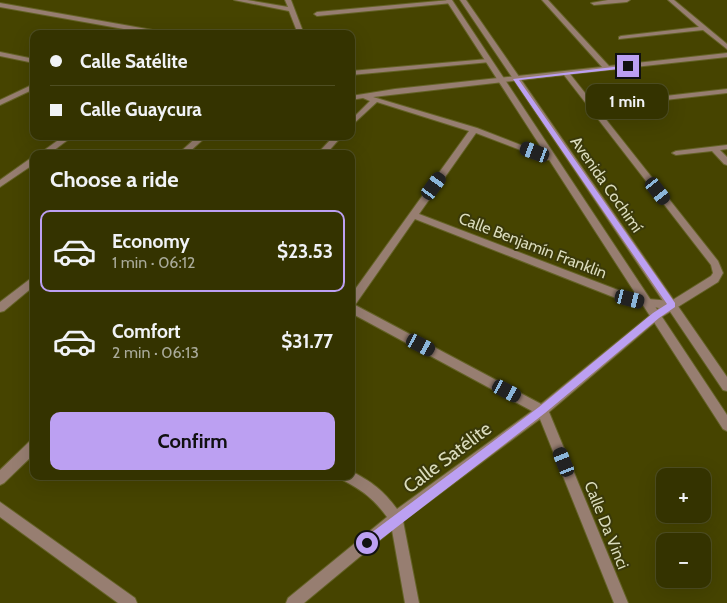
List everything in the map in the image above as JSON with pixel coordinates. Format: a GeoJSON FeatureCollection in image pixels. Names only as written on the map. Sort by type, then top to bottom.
{"type":"FeatureCollection","features":[{"type":"Feature","properties":{"kind":"street"},"geometry":{"type":"LineString","coordinates":[[236,0],[290,9]]}},
{"type":"Feature","properties":{"kind":"street"},"geometry":{"type":"LineString","coordinates":[[288,0],[299,30]]}},
{"type":"Feature","properties":{"kind":"street","name":"Avenida Cochimí"},"geometry":{"type":"LineString","coordinates":[[462,0],[727,386]]}},
{"type":"Feature","properties":{"kind":"street"},"geometry":{"type":"LineString","coordinates":[[544,0],[608,69]]}},
{"type":"Feature","properties":{"kind":"street"},"geometry":{"type":"LineString","coordinates":[[594,3],[627,0]]}},
{"type":"Feature","properties":{"kind":"street"},"geometry":{"type":"LineString","coordinates":[[671,0],[727,47]]}},
{"type":"Feature","properties":{"kind":"street"},"geometry":{"type":"LineString","coordinates":[[317,14],[449,1]]}},
{"type":"Feature","properties":{"kind":"street","name":"Avenida Cochimí"},"geometry":{"type":"LineString","coordinates":[[449,1],[550,158],[656,315],[727,425]]}},
{"type":"Feature","properties":{"kind":"street"},"geometry":{"type":"LineString","coordinates":[[0,5],[141,30]]}},
{"type":"Feature","properties":{"kind":"street"},"geometry":{"type":"LineString","coordinates":[[621,38],[706,28]]}},
{"type":"Feature","properties":{"kind":"street"},"geometry":{"type":"LineString","coordinates":[[0,54],[30,60]]}},
{"type":"Feature","properties":{"kind":"street"},"geometry":{"type":"LineString","coordinates":[[355,97],[727,55]]}},
{"type":"Feature","properties":{"kind":"street"},"geometry":{"type":"LineString","coordinates":[[355,73],[488,61]]}},
{"type":"Feature","properties":{"kind":"street","name":"Calle Satélite"},"geometry":{"type":"LineString","coordinates":[[293,603],[396,518],[542,410],[656,315],[715,279],[718,273],[715,264],[566,73]]}},
{"type":"Feature","properties":{"kind":"street"},"geometry":{"type":"LineString","coordinates":[[0,103],[30,88]]}},
{"type":"Feature","properties":{"kind":"street"},"geometry":{"type":"LineString","coordinates":[[620,103],[727,91]]}},
{"type":"Feature","properties":{"kind":"street"},"geometry":{"type":"LineString","coordinates":[[355,97],[376,99],[474,130],[550,158]]}},
{"type":"Feature","properties":{"kind":"street"},"geometry":{"type":"LineString","coordinates":[[355,120],[376,99]]}},
{"type":"Feature","properties":{"kind":"street"},"geometry":{"type":"LineString","coordinates":[[355,297],[474,130]]}},
{"type":"Feature","properties":{"kind":"street"},"geometry":{"type":"LineString","coordinates":[[49,150],[63,140]]}},
{"type":"Feature","properties":{"kind":"street"},"geometry":{"type":"LineString","coordinates":[[187,150],[198,140]]}},
{"type":"Feature","properties":{"kind":"street"},"geometry":{"type":"LineString","coordinates":[[325,150],[334,140]]}},
{"type":"Feature","properties":{"kind":"street"},"geometry":{"type":"LineString","coordinates":[[676,153],[727,147]]}},
{"type":"Feature","properties":{"kind":"street"},"geometry":{"type":"LineString","coordinates":[[714,149],[727,162]]}},
{"type":"Feature","properties":{"kind":"street"},"geometry":{"type":"LineString","coordinates":[[0,184],[30,163]]}},
{"type":"Feature","properties":{"kind":"street","name":"Calle Benjamín Franklin"},"geometry":{"type":"LineString","coordinates":[[413,215],[630,299],[648,304],[672,305]]}},
{"type":"Feature","properties":{"kind":"street"},"geometry":{"type":"LineString","coordinates":[[0,308],[30,283]]}},
{"type":"Feature","properties":{"kind":"street"},"geometry":{"type":"LineString","coordinates":[[355,310],[542,410]]}},
{"type":"Feature","properties":{"kind":"street","name":"Calle Da Vinci"},"geometry":{"type":"LineString","coordinates":[[542,410],[621,603]]}},
{"type":"Feature","properties":{"kind":"street"},"geometry":{"type":"LineString","coordinates":[[0,479],[30,449]]}},
{"type":"Feature","properties":{"kind":"street"},"geometry":{"type":"LineString","coordinates":[[355,480],[367,486],[381,498],[396,518],[412,603]]}},
{"type":"Feature","properties":{"kind":"street"},"geometry":{"type":"LineString","coordinates":[[0,509],[130,603]]}},
{"type":"Feature","properties":{"kind":"route"},"geometry":{"type":"LineString","coordinates":[[367,543],[396,518],[542,410],[656,315],[672,305],[516,79],[628,66]]}}]}
